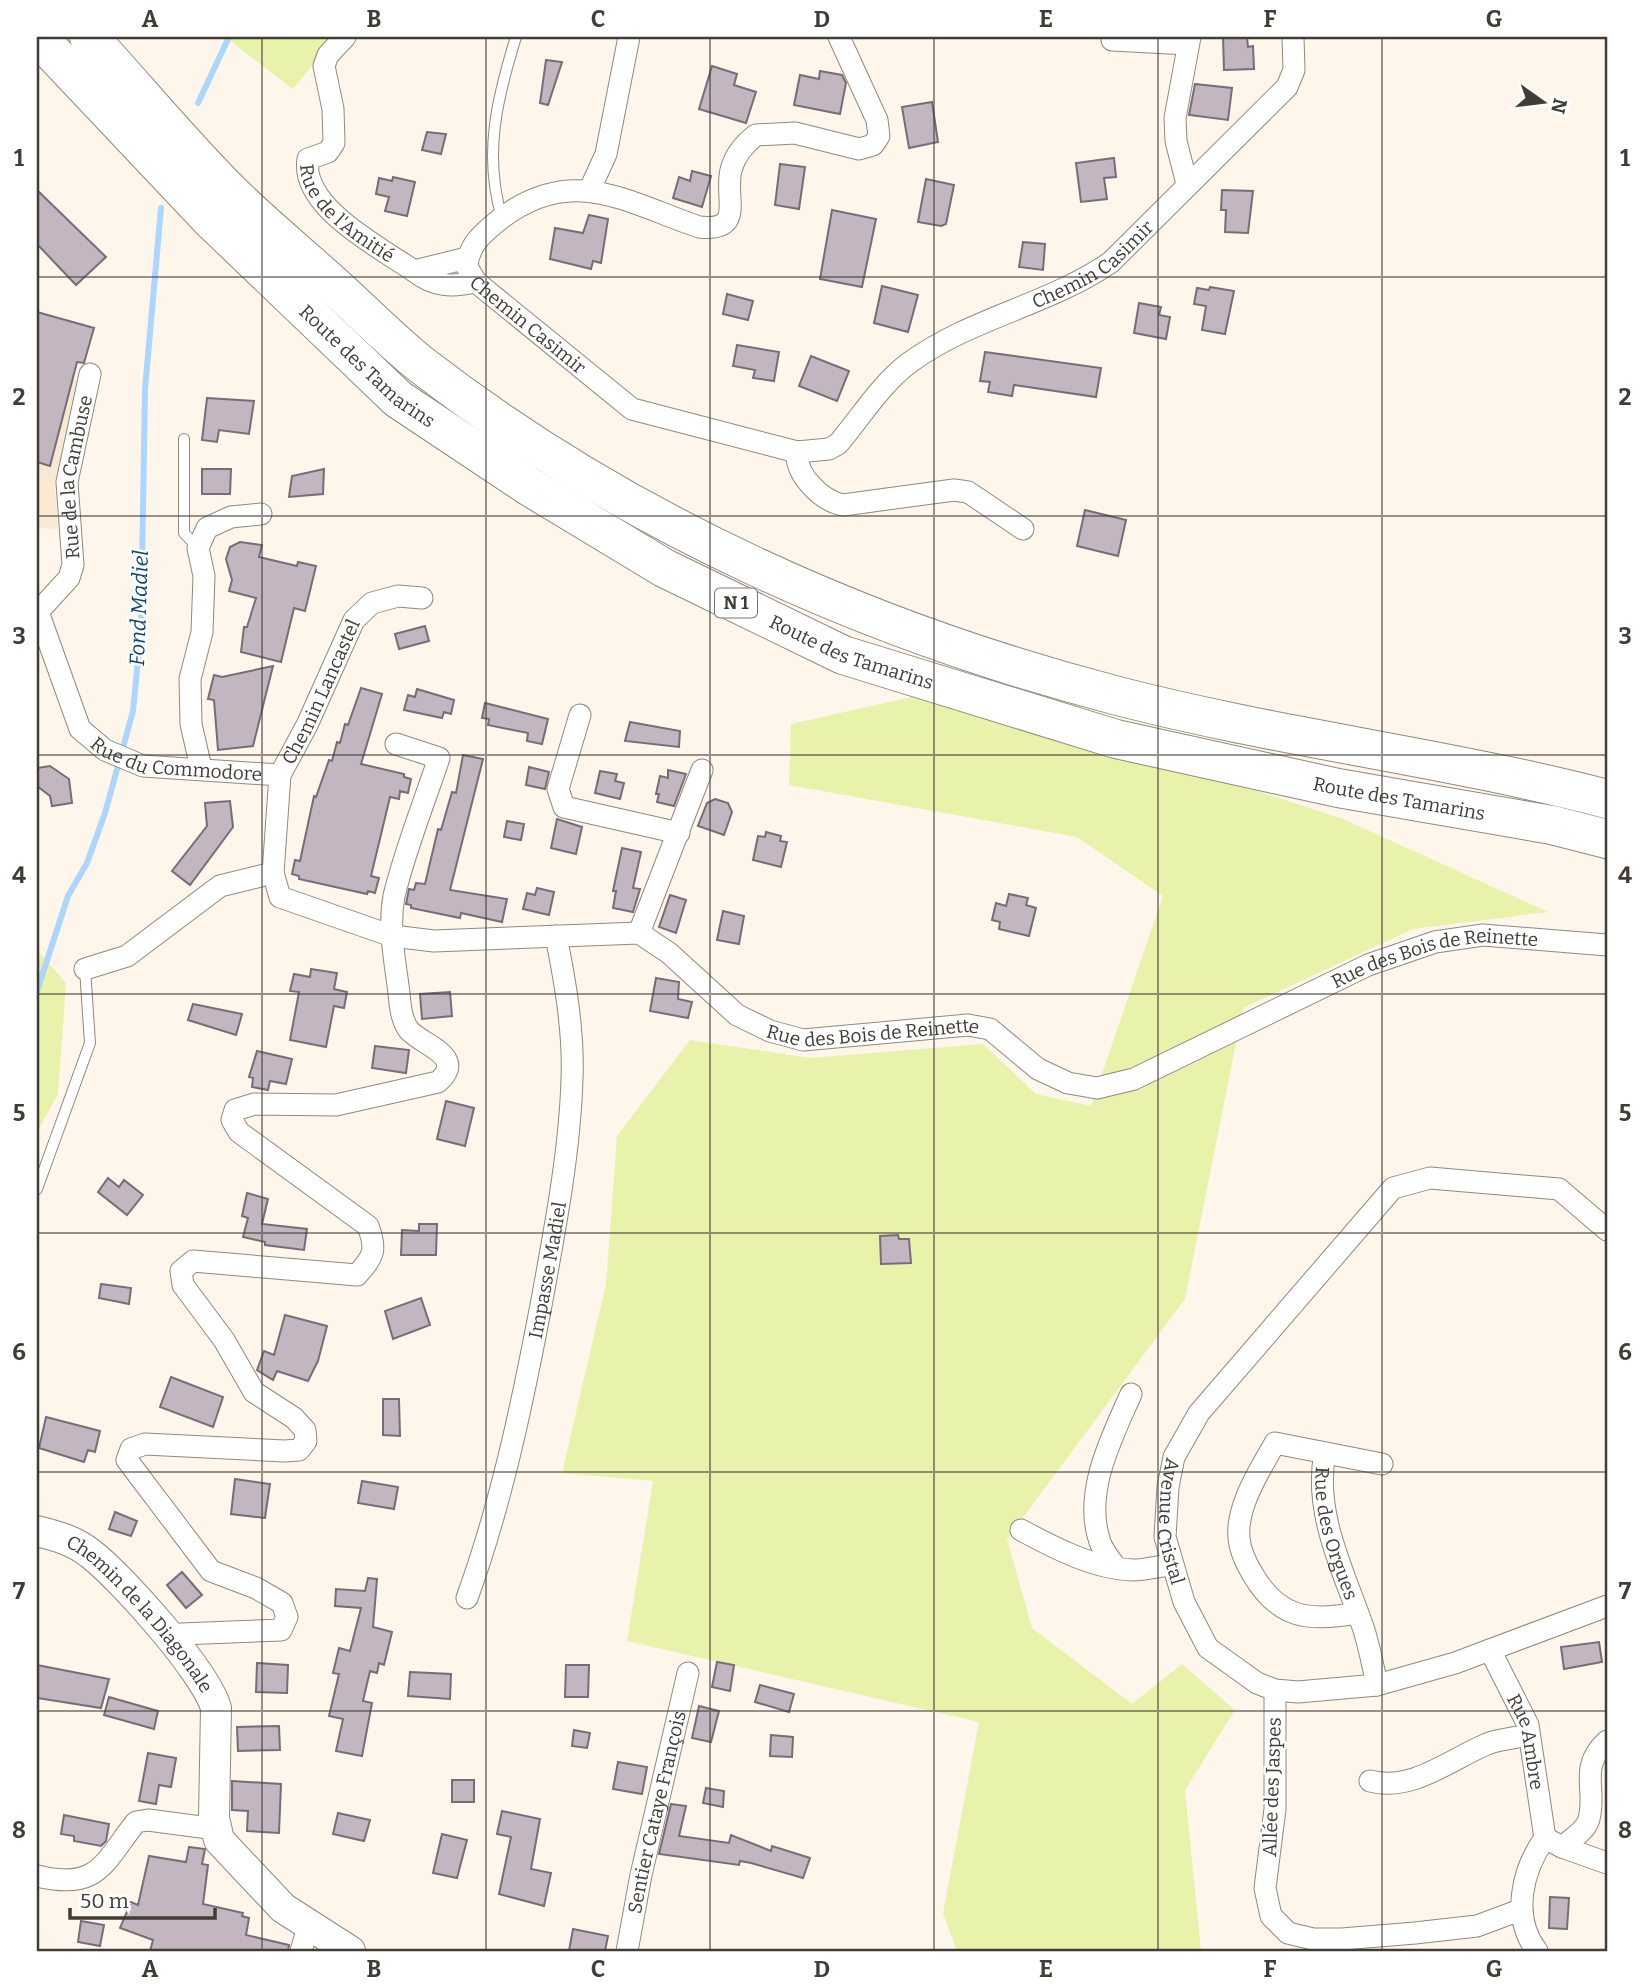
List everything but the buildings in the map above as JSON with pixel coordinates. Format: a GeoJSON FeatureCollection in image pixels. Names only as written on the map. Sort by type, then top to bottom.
{"type":"FeatureCollection","features":[{"type":"Feature","properties":{"kind":"highway","name":"Route des Tamarins"},"geometry":{"type":"LineString","coordinates":[[38,37],[211,219],[398,399],[530,487],[664,568],[843,655],[1116,739],[1338,788],[1552,825],[1607,839]]}},
{"type":"Feature","properties":{"kind":"highway","name":"Route des Tamarins"},"geometry":{"type":"LineString","coordinates":[[89,37],[231,193],[418,362],[548,454],[684,533],[854,611],[1064,682],[1312,739],[1556,786],[1607,799]]}},
{"type":"Feature","properties":{"kind":"main road","name":"Chemin de la Diagonale"},"geometry":{"type":"LineString","coordinates":[[37,1531],[71,1541],[91,1554],[173,1640],[211,1692],[216,1708],[216,1829]]}},
{"type":"Feature","properties":{"kind":"main road"},"geometry":{"type":"LineString","coordinates":[[216,1829],[219,1840],[304,1939],[350,1951]]}},
{"type":"Feature","properties":{"kind":"street","name":"Rue de l'Amitié"},"geometry":{"type":"LineString","coordinates":[[345,37],[325,60],[324,72],[333,109],[334,143],[328,152],[308,159],[314,192],[327,209],[429,282],[444,286],[475,282]]}},
{"type":"Feature","properties":{"kind":"street"},"geometry":{"type":"LineString","coordinates":[[590,189],[606,154],[629,37]]}},
{"type":"Feature","properties":{"kind":"street","name":"Chemin Casimir"},"geometry":{"type":"LineString","coordinates":[[839,37],[877,120],[879,136],[873,145],[859,149],[795,133],[755,135],[744,144],[736,156],[730,178],[730,213],[728,219],[718,227],[699,227],[590,189],[551,192],[502,218],[481,235],[467,258],[467,267],[475,282],[632,409],[797,452],[828,449],[838,443],[909,363],[957,337],[1083,282],[1136,240],[1187,184],[1287,87],[1294,69],[1293,37]]}},
{"type":"Feature","properties":{"kind":"street"},"geometry":{"type":"LineString","coordinates":[[1112,40],[1189,41],[1175,118],[1176,141],[1187,184]]}},
{"type":"Feature","properties":{"kind":"street","name":"Rue de l'Amitié"},"geometry":{"type":"LineString","coordinates":[[414,271],[467,258]]}},
{"type":"Feature","properties":{"kind":"street","name":"Rue de la Cambuse"},"geometry":{"type":"LineString","coordinates":[[37,611],[69,578],[73,565],[67,482],[90,374]]}},
{"type":"Feature","properties":{"kind":"street"},"geometry":{"type":"LineString","coordinates":[[797,452],[802,470],[825,499],[832,503],[843,505],[954,490],[968,492],[1023,529]]}},
{"type":"Feature","properties":{"kind":"street"},"geometry":{"type":"LineString","coordinates":[[201,768],[191,724],[191,691],[205,602],[198,548],[207,528],[231,517],[261,514]]}},
{"type":"Feature","properties":{"kind":"street","name":"Chemin Lancastel"},"geometry":{"type":"LineString","coordinates":[[273,873],[280,775],[307,725],[354,620],[372,603],[398,596],[422,598]]}},
{"type":"Feature","properties":{"kind":"street","name":"Rue du Commodore"},"geometry":{"type":"LineString","coordinates":[[37,611],[80,729],[105,750],[143,766],[280,775]]}},
{"type":"Feature","properties":{"kind":"street"},"geometry":{"type":"LineString","coordinates":[[580,715],[558,789],[564,807],[679,832]]}},
{"type":"Feature","properties":{"kind":"street"},"geometry":{"type":"LineString","coordinates":[[173,1640],[181,1633],[281,1630],[287,1617],[282,1603],[256,1588],[211,1571],[127,1460],[131,1449],[145,1444],[284,1451],[299,1450],[306,1441],[305,1430],[294,1418],[254,1392],[224,1340],[183,1285],[181,1271],[193,1261],[357,1275],[370,1261],[375,1244],[368,1226],[239,1132],[232,1119],[235,1110],[254,1104],[336,1105],[438,1082],[444,1076],[446,1059],[409,1030],[401,1013],[392,936],[394,897],[439,758],[396,744]]}},
{"type":"Feature","properties":{"kind":"street"},"geometry":{"type":"LineString","coordinates":[[85,969],[106,965],[127,956],[220,886],[273,873],[280,897],[392,936],[435,941],[639,933],[702,770]]}},
{"type":"Feature","properties":{"kind":"street","name":"Rue des Bois de Reinette"},"geometry":{"type":"LineString","coordinates":[[639,933],[669,953],[737,1015],[770,1031],[803,1040],[968,1025],[990,1029],[1038,1069],[1068,1083],[1097,1088],[1134,1079],[1368,965],[1435,942],[1483,935],[1607,946]]}},
{"type":"Feature","properties":{"kind":"street","name":"Impasse Madiel"},"geometry":{"type":"LineString","coordinates":[[467,1598],[486,1545],[523,1393],[556,1223],[573,1078],[563,972],[556,936]]}},
{"type":"Feature","properties":{"kind":"street","name":"Avenue Cristal"},"geometry":{"type":"LineString","coordinates":[[1607,1230],[1559,1189],[1430,1178],[1393,1188],[1199,1413],[1174,1457],[1167,1488],[1165,1537],[1184,1602],[1208,1648],[1258,1683],[1275,1690],[1298,1692],[1377,1685],[1490,1650],[1607,1606]]}},
{"type":"Feature","properties":{"kind":"street"},"geometry":{"type":"LineString","coordinates":[[1115,1566],[1100,1543],[1095,1506],[1104,1454],[1131,1394]]}},
{"type":"Feature","properties":{"kind":"street","name":"Rue des Orgues"},"geometry":{"type":"LineString","coordinates":[[1357,1613],[1313,1618],[1292,1614],[1276,1605],[1258,1584],[1244,1560],[1238,1537],[1244,1507],[1275,1443],[1281,1441],[1382,1464]]}},
{"type":"Feature","properties":{"kind":"street","name":"Rue des Orgues"},"geometry":{"type":"LineString","coordinates":[[1325,1453],[1322,1468],[1330,1536],[1357,1613],[1377,1685]]}},
{"type":"Feature","properties":{"kind":"street"},"geometry":{"type":"LineString","coordinates":[[1021,1530],[1056,1549],[1132,1570],[1171,1565]]}},
{"type":"Feature","properties":{"kind":"street","name":"Rue Ambre"},"geometry":{"type":"LineString","coordinates":[[1490,1650],[1528,1725],[1554,1842]]}},
{"type":"Feature","properties":{"kind":"street","name":"Sentier Cataye François"},"geometry":{"type":"LineString","coordinates":[[627,1951],[641,1875],[688,1673]]}},
{"type":"Feature","properties":{"kind":"street","name":"Allée des Jaspes"},"geometry":{"type":"LineString","coordinates":[[1275,1690],[1275,1809],[1265,1888],[1271,1916],[1288,1933],[1313,1939],[1415,1933],[1477,1926],[1520,1910]]}},
{"type":"Feature","properties":{"kind":"street"},"geometry":{"type":"LineString","coordinates":[[1370,1781],[1384,1785],[1419,1778],[1489,1743],[1529,1735]]}},
{"type":"Feature","properties":{"kind":"street"},"geometry":{"type":"LineString","coordinates":[[1537,1951],[1530,1942],[1520,1910],[1532,1856],[1584,1828],[1589,1820],[1589,1769],[1600,1747],[1607,1741]]}},
{"type":"Feature","properties":{"kind":"street"},"geometry":{"type":"LineString","coordinates":[[37,1876],[76,1879],[96,1873],[112,1858],[136,1822],[148,1820],[216,1829]]}},
{"type":"Feature","properties":{"kind":"street"},"geometry":{"type":"LineString","coordinates":[[1554,1842],[1607,1863]]}},
{"type":"Feature","properties":{"kind":"lane"},"geometry":{"type":"LineString","coordinates":[[502,218],[493,189],[492,132],[502,80],[516,37]]}},
{"type":"Feature","properties":{"kind":"lane"},"geometry":{"type":"LineString","coordinates":[[184,439],[184,533],[198,548]]}},
{"type":"Feature","properties":{"kind":"lane"},"geometry":{"type":"LineString","coordinates":[[37,1189],[90,1043],[85,969]]}},
{"type":"Feature","properties":{"kind":"shaded area"},"geometry":{"type":"Polygon","coordinates":[[[37,368],[79,381],[55,490],[58,529],[37,528],[37,368]]]}},
{"type":"Feature","properties":{"kind":"green space"},"geometry":{"type":"Polygon","coordinates":[[[225,37],[335,37],[293,89],[225,37]]]}},
{"type":"Feature","properties":{"kind":"green space"},"geometry":{"type":"Polygon","coordinates":[[[947,689],[1343,819],[1548,912],[1413,929],[1243,1008],[1185,1299],[1007,1539],[1032,1628],[1132,1704],[1182,1664],[1235,1710],[1185,1790],[1201,1951],[957,1951],[943,1913],[979,1722],[627,1641],[653,1481],[562,1473],[606,1284],[617,1136],[690,1040],[810,1058],[983,1044],[1036,1094],[1091,1106],[1163,896],[1077,837],[789,785],[791,724],[947,689]]]}},
{"type":"Feature","properties":{"kind":"green space"},"geometry":{"type":"Polygon","coordinates":[[[37,950],[66,983],[58,1094],[37,1132],[37,950]]]}},
{"type":"Feature","properties":{"kind":"waterway","name":"Fond Madiel"},"geometry":{"type":"LineString","coordinates":[[198,103],[229,37]]}},
{"type":"Feature","properties":{"kind":"waterway","name":"Fond Madiel"},"geometry":{"type":"LineString","coordinates":[[37,991],[68,896],[87,863],[105,813],[133,711],[141,629],[145,389],[161,208]]}}]}
